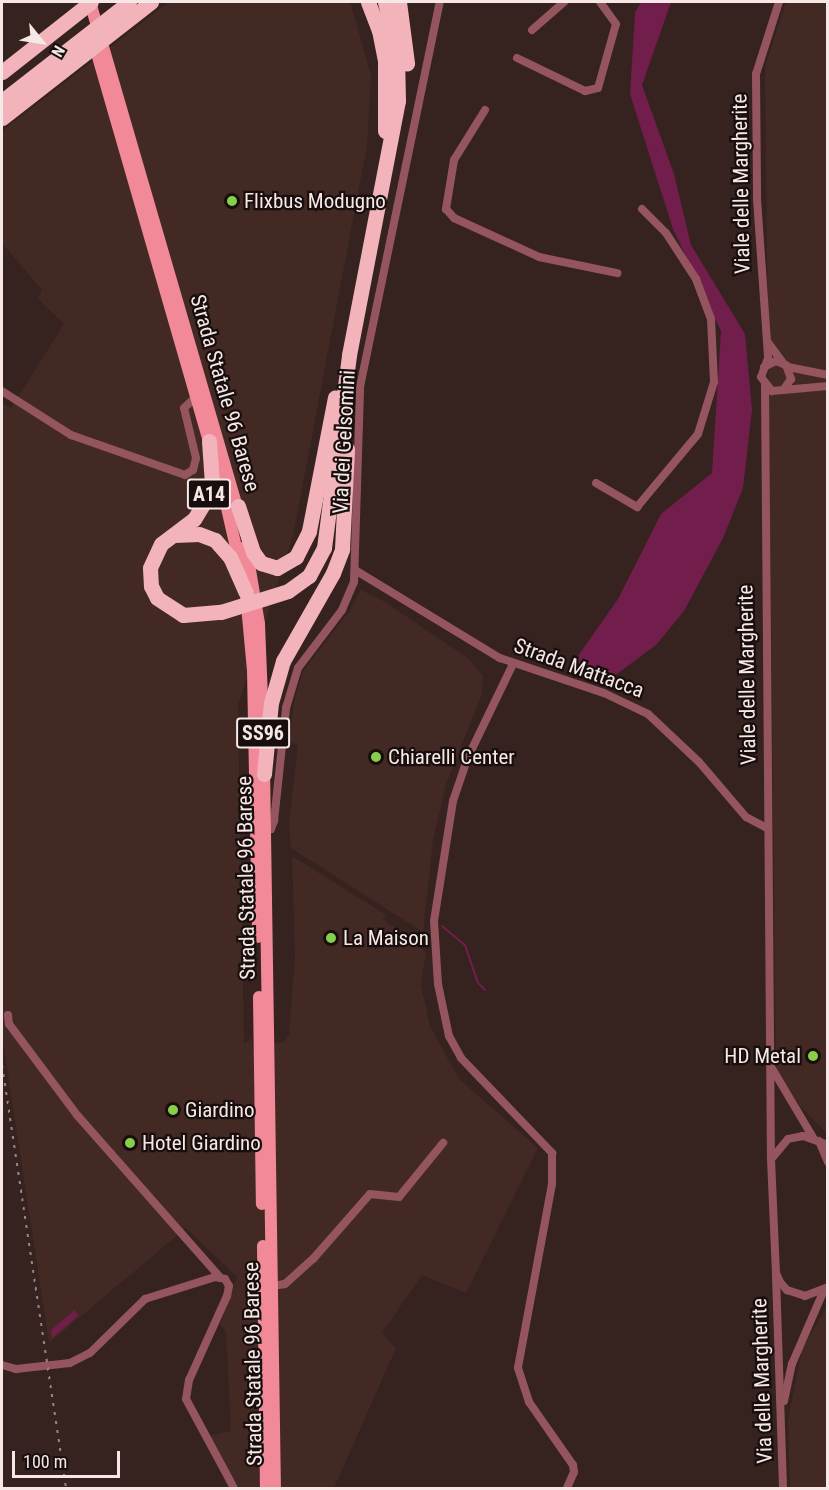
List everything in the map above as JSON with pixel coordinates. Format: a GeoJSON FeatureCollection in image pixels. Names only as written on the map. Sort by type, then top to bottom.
{"type":"FeatureCollection","features":[{"type":"Feature","properties":{"kind":"highway"},"geometry":{"type":"LineString","coordinates":[[2,118],[61,70],[91,2]]}},
{"type":"Feature","properties":{"kind":"highway"},"geometry":{"type":"LineString","coordinates":[[113,17],[129,2]]}},
{"type":"Feature","properties":{"kind":"highway"},"geometry":{"type":"LineString","coordinates":[[2,89],[80,25],[113,17],[152,2]]}},
{"type":"Feature","properties":{"kind":"highway"},"geometry":{"type":"LineString","coordinates":[[4,70],[80,25],[159,2]]}},
{"type":"Feature","properties":{"kind":"highway"},"geometry":{"type":"LineString","coordinates":[[368,2],[379,30],[385,62],[385,175]]}},
{"type":"Feature","properties":{"kind":"highway"},"geometry":{"type":"LineString","coordinates":[[385,2],[398,52],[396,119]]}},
{"type":"Feature","properties":{"kind":"highway"},"geometry":{"type":"LineString","coordinates":[[174,535],[161,544],[152,560],[149,576],[157,598],[183,615],[228,610],[276,596],[305,579],[324,548],[349,354],[408,60],[399,2]]}},
{"type":"Feature","properties":{"kind":"highway"},"geometry":{"type":"LineString","coordinates":[[2,101],[80,25]]}},
{"type":"Feature","properties":{"kind":"highway"},"geometry":{"type":"LineString","coordinates":[[237,506],[253,552],[261,563],[277,568],[296,557],[306,541],[335,399],[349,354]]}},
{"type":"Feature","properties":{"kind":"highway"},"geometry":{"type":"LineString","coordinates":[[264,774],[271,702],[283,661],[329,580],[342,549],[348,411],[345,380]]}},
{"type":"Feature","properties":{"kind":"highway","name":"A14"},"geometry":{"type":"LineString","coordinates":[[174,535],[194,519],[208,496],[212,480],[209,441]]}},
{"type":"Feature","properties":{"kind":"highway","name":"A14"},"geometry":{"type":"LineString","coordinates":[[174,535],[199,534],[215,540],[230,557],[246,593]]}},
{"type":"Feature","properties":{"kind":"main road","name":"Strada Statale 96 Barese"},"geometry":{"type":"LineString","coordinates":[[91,2],[237,506],[259,624],[264,774],[275,1488]]}},
{"type":"Feature","properties":{"kind":"main road","name":"Strada Statale 96 Barese"},"geometry":{"type":"LineString","coordinates":[[80,25],[209,441],[234,529],[246,593],[254,724],[266,1488]]}},
{"type":"Feature","properties":{"kind":"street","name":"Via dei Gelsomini"},"geometry":{"type":"LineString","coordinates":[[265,829],[271,829],[274,821],[286,708],[298,668],[342,610],[356,570],[360,387],[440,2]]}},
{"type":"Feature","properties":{"kind":"street"},"geometry":{"type":"LineString","coordinates":[[532,30],[564,2]]}},
{"type":"Feature","properties":{"kind":"street"},"geometry":{"type":"LineString","coordinates":[[517,58],[585,91],[598,88],[616,24],[600,2]]}},
{"type":"Feature","properties":{"kind":"street","name":"Viale delle Margherite"},"geometry":{"type":"LineString","coordinates":[[764,368],[766,341],[758,199],[756,74],[778,2]]}},
{"type":"Feature","properties":{"kind":"street"},"geometry":{"type":"LineString","coordinates":[[485,110],[454,160],[446,209],[454,218],[539,257],[617,273]]}},
{"type":"Feature","properties":{"kind":"street"},"geometry":{"type":"LineString","coordinates":[[596,483],[637,507],[699,434],[714,382],[711,319],[696,279],[666,233],[642,209]]}},
{"type":"Feature","properties":{"kind":"street"},"geometry":{"type":"LineString","coordinates":[[766,341],[786,365],[791,379],[782,390],[766,423]]}},
{"type":"Feature","properties":{"kind":"street"},"geometry":{"type":"LineString","coordinates":[[828,375],[776,361],[764,368],[761,377],[765,386],[782,390],[828,386]]}},
{"type":"Feature","properties":{"kind":"street","name":"Viale delle Margherite"},"geometry":{"type":"LineString","coordinates":[[765,386],[768,963]]}},
{"type":"Feature","properties":{"kind":"street"},"geometry":{"type":"LineString","coordinates":[[2,391],[71,435],[185,475],[193,470],[196,458],[183,413],[186,402],[196,397]]}},
{"type":"Feature","properties":{"kind":"street","name":"Strada Mattacca"},"geometry":{"type":"LineString","coordinates":[[356,570],[513,664],[604,693],[648,714],[699,762],[746,817],[767,828]]}},
{"type":"Feature","properties":{"kind":"street"},"geometry":{"type":"LineString","coordinates":[[513,664],[468,757],[453,801],[434,921],[443,1013],[461,1058],[552,1153],[552,1184],[518,1368],[529,1402],[573,1465],[574,1472],[567,1488]]}},
{"type":"Feature","properties":{"kind":"street","name":"Via delle Margherite"},"geometry":{"type":"LineString","coordinates":[[768,963],[771,1159],[783,1488]]}},
{"type":"Feature","properties":{"kind":"street"},"geometry":{"type":"LineString","coordinates":[[8,1015],[9,1024],[77,1116],[229,1290],[189,1380],[186,1399],[234,1488]]}},
{"type":"Feature","properties":{"kind":"street"},"geometry":{"type":"LineString","coordinates":[[769,1062],[820,1142],[828,1162]]}},
{"type":"Feature","properties":{"kind":"street"},"geometry":{"type":"LineString","coordinates":[[771,1159],[788,1139],[820,1142]]}},
{"type":"Feature","properties":{"kind":"street"},"geometry":{"type":"LineString","coordinates":[[272,1286],[285,1284],[313,1259],[370,1194],[399,1197],[443,1143]]}},
{"type":"Feature","properties":{"kind":"street","name":"Via delle Margherite"},"geometry":{"type":"LineString","coordinates":[[776,1273],[787,1290],[796,1294],[805,1296],[826,1286]]}},
{"type":"Feature","properties":{"kind":"street"},"geometry":{"type":"LineString","coordinates":[[2,1365],[28,1368],[59,1364],[90,1353],[145,1299],[220,1277]]}},
{"type":"Feature","properties":{"kind":"street"},"geometry":{"type":"LineString","coordinates":[[781,1422],[792,1364],[826,1286]]}},
{"type":"Feature","properties":{"kind":"shaded area"},"geometry":{"type":"Polygon","coordinates":[[[169,2],[350,2],[371,75],[367,146],[293,536],[238,705],[244,1044],[252,1038],[253,1048],[284,1042],[289,1035],[295,957],[292,856],[386,915],[383,919],[426,952],[421,985],[430,1026],[459,1079],[538,1148],[466,1293],[422,1275],[382,1333],[396,1348],[334,1488],[240,1488],[216,1453],[208,1436],[231,1431],[226,1331],[220,1325],[237,1277],[186,1228],[49,1343],[2,1035],[2,403],[11,408],[64,324],[38,299],[42,290],[2,243],[2,131],[169,2]]]}},
{"type":"Feature","properties":{"kind":"shaded area"},"geometry":{"type":"Polygon","coordinates":[[[641,2],[671,2],[642,85],[674,174],[691,245],[745,334],[752,410],[743,488],[723,538],[684,611],[656,645],[602,685],[566,673],[618,599],[661,514],[712,473],[721,331],[673,229],[630,94],[635,13],[641,2]]]}},
{"type":"Feature","properties":{"kind":"shaded area"},"geometry":{"type":"Polygon","coordinates":[[[786,2],[827,2],[827,1133],[801,1107],[776,1069],[765,67],[786,2]]]}},
{"type":"Feature","properties":{"kind":"shaded area","name":"Chiarelli Center"},"geometry":{"type":"Polygon","coordinates":[[[361,590],[385,602],[469,659],[483,676],[482,694],[446,784],[433,840],[423,932],[291,848],[289,823],[298,745],[289,742],[294,702],[303,671],[348,613],[361,590]]]}},
{"type":"Feature","properties":{"kind":"shaded area"},"geometry":{"type":"Polygon","coordinates":[[[827,1306],[827,1488],[790,1488],[788,1420],[802,1350],[827,1306]]]}},
{"type":"Feature","properties":{"kind":"shaded area"},"geometry":{"type":"Polygon","coordinates":[[[75,1310],[78,1316],[52,1338],[51,1330],[75,1310]]]}},
{"type":"Feature","properties":{"kind":"waterway"},"geometry":{"type":"LineString","coordinates":[[442,926],[465,945],[478,983],[485,990]]}},
{"type":"Feature","properties":{"kind":"railway"},"geometry":{"type":"LineString","coordinates":[[2,1065],[66,1488]]}},
{"type":"Feature","properties":{"kind":"place","name":"Flixbus Modugno"},"geometry":{"type":"Point","coordinates":[232,201]}},
{"type":"Feature","properties":{"kind":"place","name":"Chiarelli Center"},"geometry":{"type":"Point","coordinates":[376,757]}},
{"type":"Feature","properties":{"kind":"place","name":"La Maison"},"geometry":{"type":"Point","coordinates":[331,938]}},
{"type":"Feature","properties":{"kind":"place","name":"HD Metal"},"geometry":{"type":"Point","coordinates":[813,1056]}},
{"type":"Feature","properties":{"kind":"place","name":"Giardino"},"geometry":{"type":"Point","coordinates":[173,1110]}},
{"type":"Feature","properties":{"kind":"place","name":"Hotel Giardino"},"geometry":{"type":"Point","coordinates":[130,1143]}}]}
